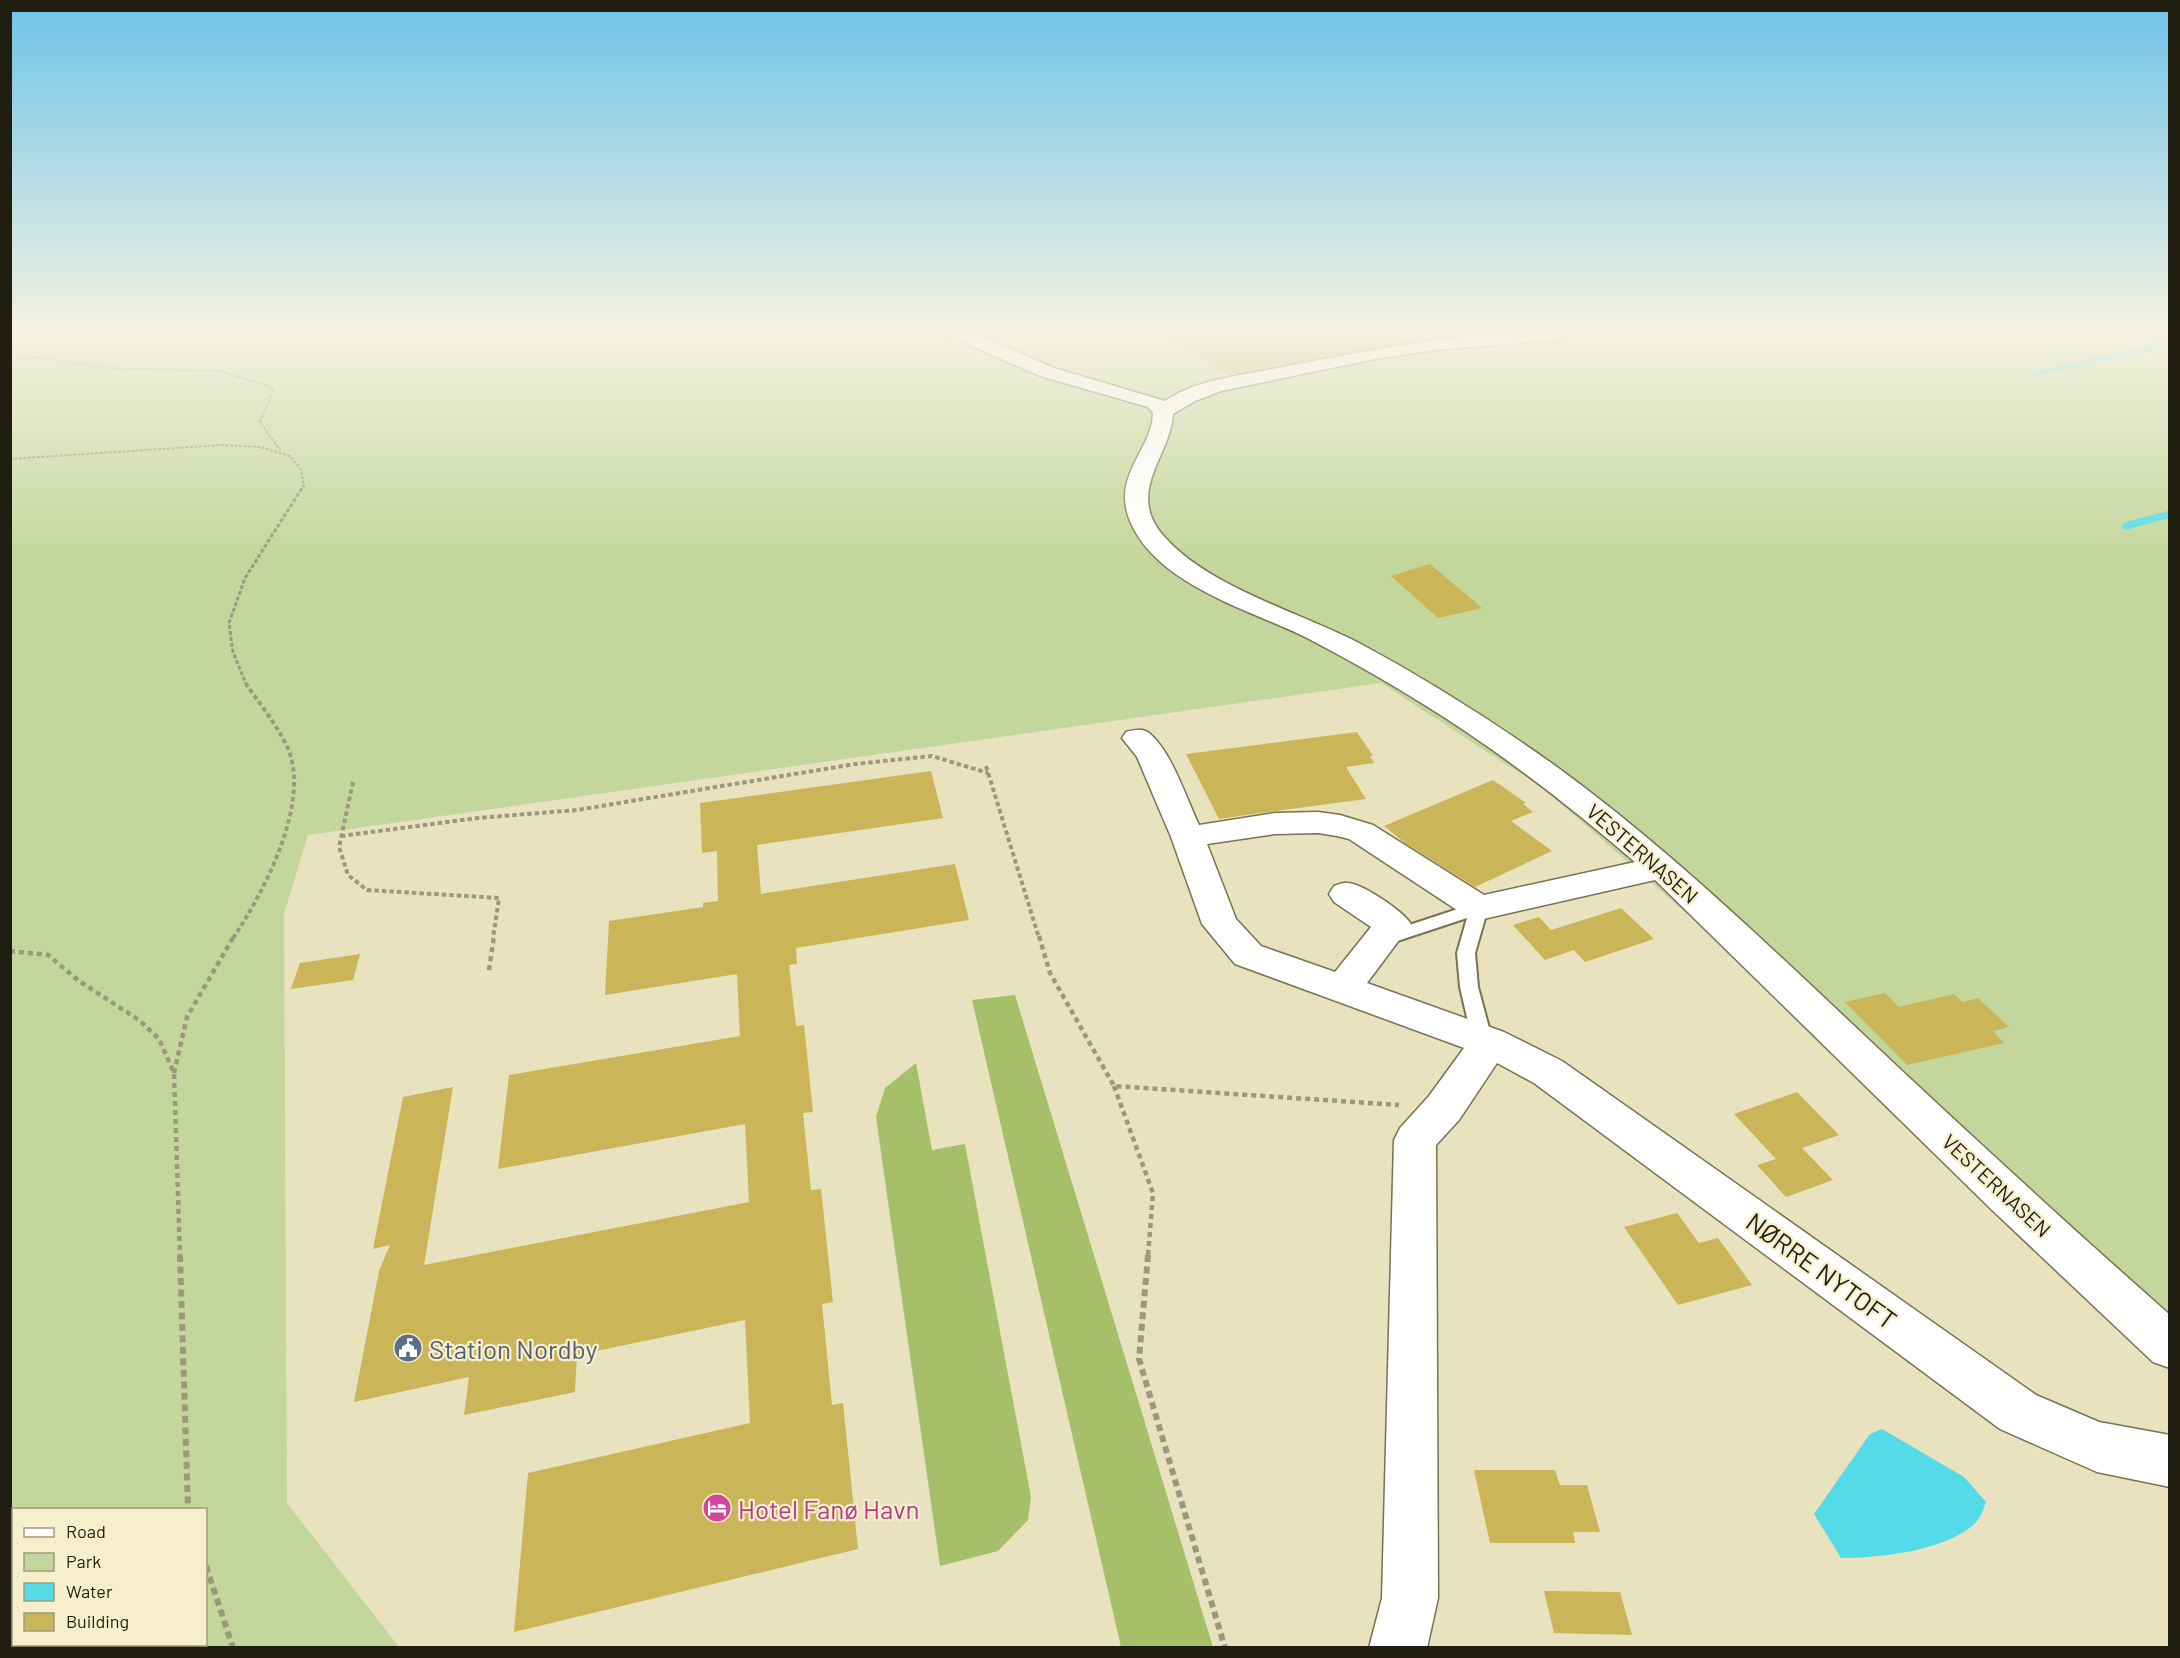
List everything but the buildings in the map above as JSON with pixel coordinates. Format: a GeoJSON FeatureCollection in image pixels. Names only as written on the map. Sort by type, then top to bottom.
{"type":"FeatureCollection","features":[{"type":"Feature","properties":{"kind":"street"},"geometry":{"type":"LineString","coordinates":[[1157,405],[1163,412],[1171,405]]}},
{"type":"Feature","properties":{"kind":"street","name":"VESTERNASEN"},"geometry":{"type":"LineString","coordinates":[[1163,412],[1164,425],[1146,457],[1135,493],[1137,511],[1145,528],[1163,550],[1189,570],[1315,631],[1380,667],[1484,732],[1582,800],[1663,867],[2169,1346]]}},
{"type":"Feature","properties":{"kind":"street","name":"NØRRE NYTOFT"},"geometry":{"type":"LineString","coordinates":[[1137,738],[1151,755],[1188,837],[1220,924],[1248,955],[1486,1041],[1548,1072],[2018,1412],[2097,1447],[2169,1461]]}},
{"type":"Feature","properties":{"kind":"street"},"geometry":{"type":"LineString","coordinates":[[1188,837],[1293,821],[1319,820],[1342,824],[1361,832],[1479,908],[1663,867]]}},
{"type":"Feature","properties":{"kind":"street"},"geometry":{"type":"LineString","coordinates":[[1342,989],[1393,924],[1346,894]]}},
{"type":"Feature","properties":{"kind":"street"},"geometry":{"type":"LineString","coordinates":[[1398,1647],[1410,1598],[1416,1140],[1444,1108],[1486,1041]]}},
{"type":"Feature","properties":{"kind":"lane"},"geometry":{"type":"LineString","coordinates":[[1379,940],[1479,908]]}},
{"type":"Feature","properties":{"kind":"lane"},"geometry":{"type":"LineString","coordinates":[[1479,908],[1466,953],[1469,987],[1486,1041]]}},
{"type":"Feature","properties":{"kind":"path"},"geometry":{"type":"LineString","coordinates":[[188,1508],[174,1073],[187,1017],[219,958],[251,912],[280,844],[296,789],[290,754],[267,712],[246,685],[233,652],[229,623],[246,579],[278,525],[304,488],[306,477],[301,468],[281,450],[260,422],[267,405]]}},
{"type":"Feature","properties":{"kind":"path"},"geometry":{"type":"LineString","coordinates":[[10,459],[209,446],[250,446],[281,450]]}},
{"type":"Feature","properties":{"kind":"path"},"geometry":{"type":"LineString","coordinates":[[341,836],[478,818],[577,810],[855,764],[921,757],[932,756],[988,773]]}},
{"type":"Feature","properties":{"kind":"path"},"geometry":{"type":"LineString","coordinates":[[986,766],[1050,974],[1114,1086],[1153,1193],[1139,1359],[1225,1647]]}},
{"type":"Feature","properties":{"kind":"path"},"geometry":{"type":"LineString","coordinates":[[353,782],[339,846],[348,875],[367,890],[499,898],[489,970]]}},
{"type":"Feature","properties":{"kind":"path"},"geometry":{"type":"LineString","coordinates":[[10,951],[48,955],[79,981],[139,1020],[159,1039],[174,1073]]}},
{"type":"Feature","properties":{"kind":"path"},"geometry":{"type":"LineString","coordinates":[[1114,1086],[1444,1108]]}},
{"type":"Feature","properties":{"kind":"path"},"geometry":{"type":"LineString","coordinates":[[207,1569],[233,1647]]}},
{"type":"Feature","properties":{"kind":"green space"},"geometry":{"type":"Polygon","coordinates":[[[11,405],[2169,405],[2169,1354],[1702,927],[1544,789],[1381,683],[308,835],[284,914],[287,1503],[399,1647],[11,1648],[11,405]]]}},
{"type":"Feature","properties":{"kind":"green space"},"geometry":{"type":"Polygon","coordinates":[[[1015,995],[1213,1647],[1121,1647],[972,1000],[1015,995]]]}},
{"type":"Feature","properties":{"kind":"green space"},"geometry":{"type":"Polygon","coordinates":[[[916,1063],[932,1150],[965,1144],[1031,1497],[1028,1520],[998,1551],[940,1566],[876,1117],[885,1088],[916,1063]]]}},
{"type":"Feature","properties":{"kind":"water"},"geometry":{"type":"Polygon","coordinates":[[[1882,1429],[1964,1477],[1986,1502],[1975,1524],[1944,1542],[1873,1557],[1841,1558],[1814,1514],[1870,1434],[1882,1429]]]}},
{"type":"Feature","properties":{"kind":"waterway"},"geometry":{"type":"LineString","coordinates":[[2126,526],[2170,514]]}},
{"type":"Feature","properties":{"kind":"place","name":"Station Nordby"},"geometry":{"type":"Point","coordinates":[408,1348]}},
{"type":"Feature","properties":{"kind":"place","name":"Hotel Fanø Havn"},"geometry":{"type":"Point","coordinates":[717,1508]}}]}
